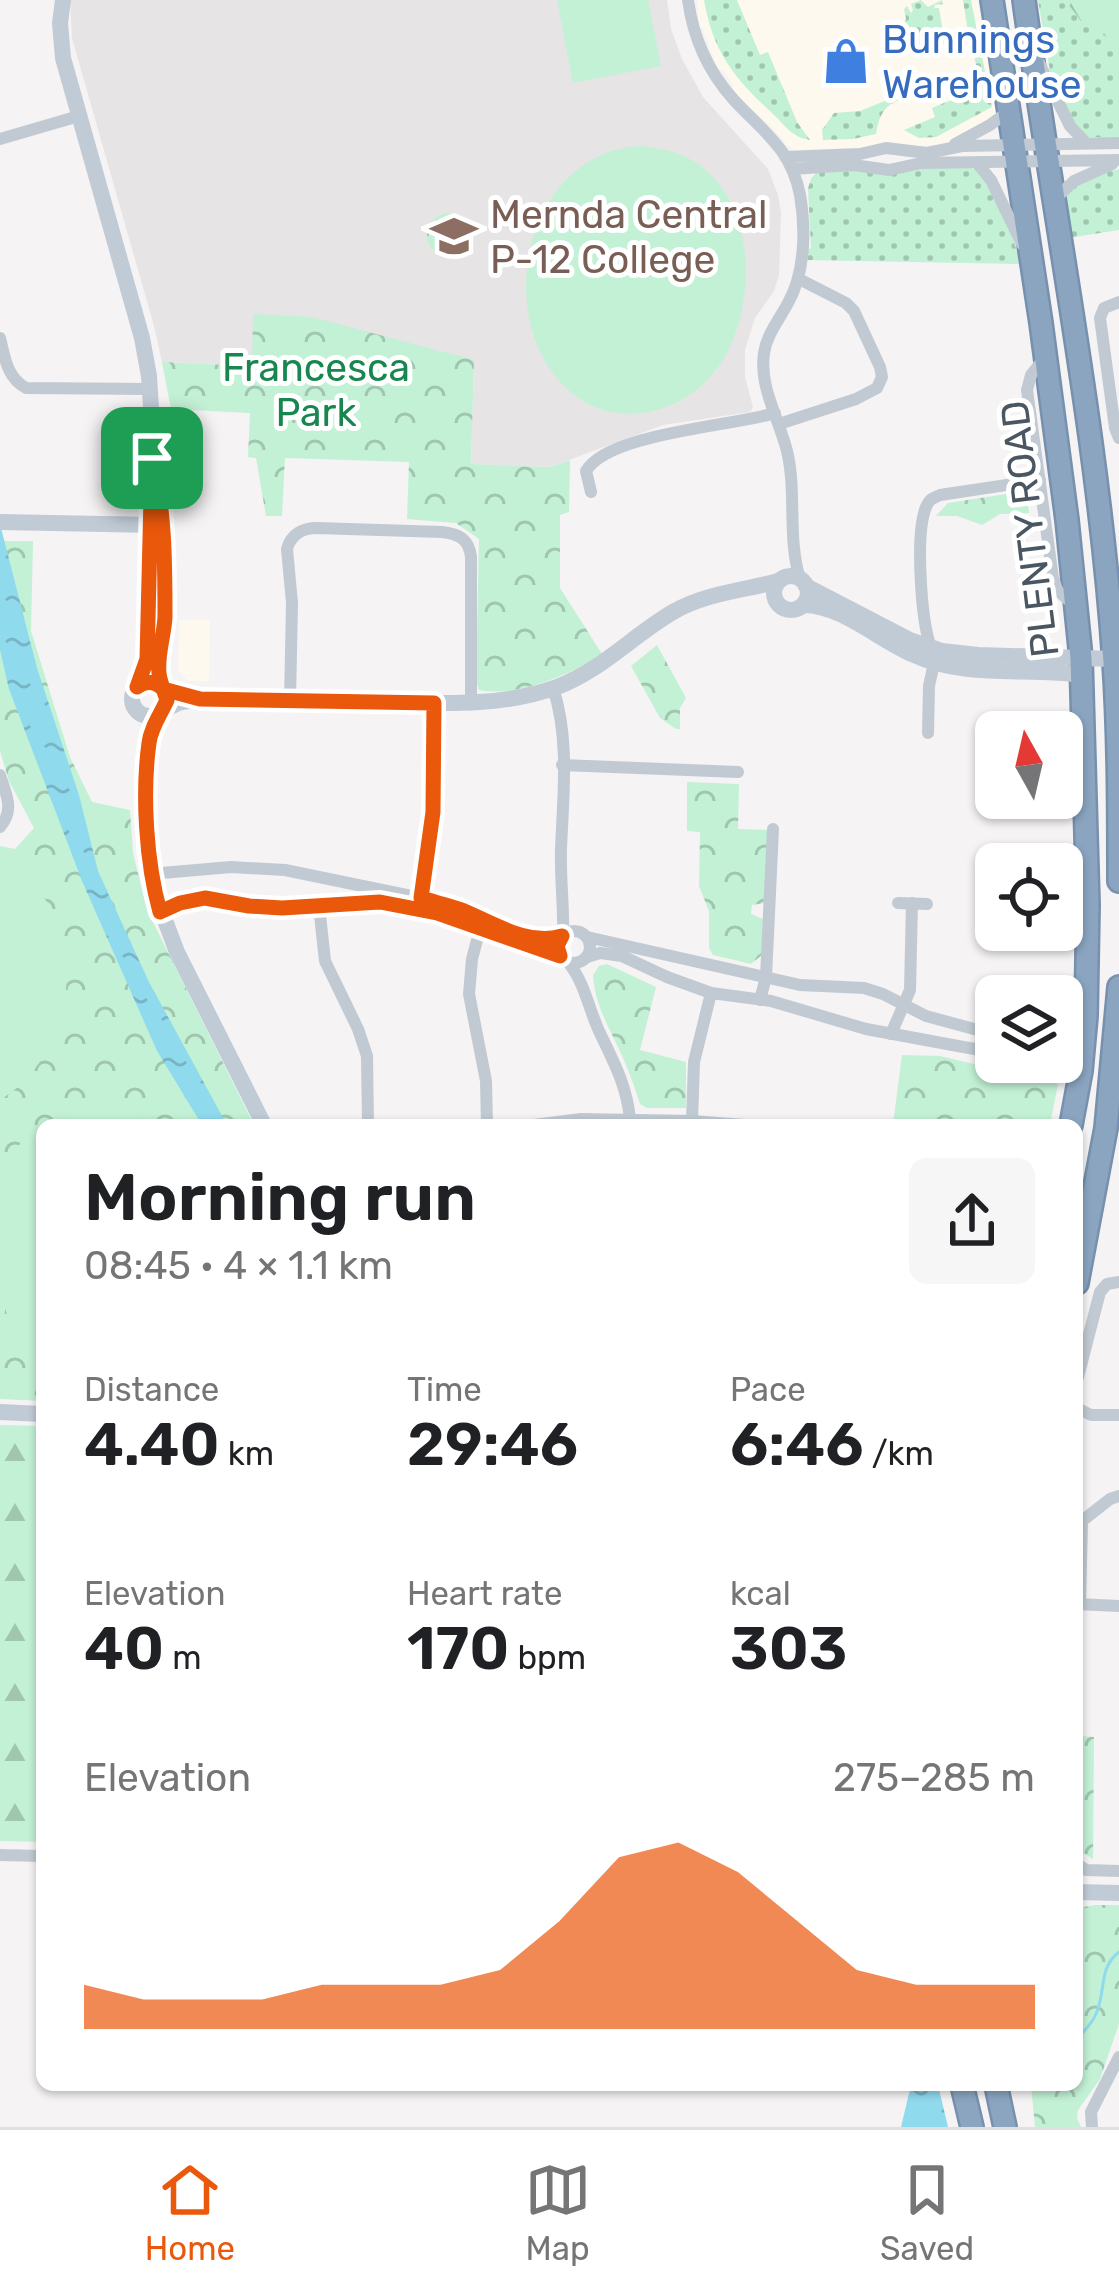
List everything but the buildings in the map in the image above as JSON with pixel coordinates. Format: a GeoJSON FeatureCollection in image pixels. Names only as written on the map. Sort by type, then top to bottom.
{"type":"FeatureCollection","features":[{"type":"Feature","properties":{"kind":"highway","name":"PLENTY ROAD"},"geometry":{"type":"LineString","coordinates":[[992,0],[1033,267],[1082,666],[1088,904],[1083,1028]]}},
{"type":"Feature","properties":{"kind":"highway","name":"PLENTY ROAD"},"geometry":{"type":"LineString","coordinates":[[1024,0],[1095,479],[1117,666],[1119,881]]}},
{"type":"Feature","properties":{"kind":"highway"},"geometry":{"type":"LineString","coordinates":[[1083,1251],[1106,1128],[1119,987]]}},
{"type":"Feature","properties":{"kind":"highway","name":"PLENTY ROAD"},"geometry":{"type":"LineString","coordinates":[[1071,1119],[1074,1083]]}},
{"type":"Feature","properties":{"kind":"highway"},"geometry":{"type":"LineString","coordinates":[[963,2091],[972,2127]]}},
{"type":"Feature","properties":{"kind":"highway"},"geometry":{"type":"LineString","coordinates":[[998,2091],[1004,2127]]}},
{"type":"Feature","properties":{"kind":"street"},"geometry":{"type":"LineString","coordinates":[[46,0],[60,23]]}},
{"type":"Feature","properties":{"kind":"street"},"geometry":{"type":"LineString","coordinates":[[63,0],[63,58],[142,338],[150,389],[164,634],[159,667],[167,700],[149,741],[150,874],[160,912],[261,1119]]}},
{"type":"Feature","properties":{"kind":"street"},"geometry":{"type":"LineString","coordinates":[[688,0],[709,66],[732,98],[770,134],[789,163],[802,219],[799,278],[770,332],[763,358],[764,379],[791,471],[794,586],[788,610],[740,590]]}},
{"type":"Feature","properties":{"kind":"street"},"geometry":{"type":"LineString","coordinates":[[1029,40],[1070,126],[1086,143]]}},
{"type":"Feature","properties":{"kind":"street"},"geometry":{"type":"LineString","coordinates":[[943,151],[1009,111]]}},
{"type":"Feature","properties":{"kind":"street"},"geometry":{"type":"LineString","coordinates":[[0,139],[79,116]]}},
{"type":"Feature","properties":{"kind":"street"},"geometry":{"type":"LineString","coordinates":[[1047,153],[1086,143],[1119,142]]}},
{"type":"Feature","properties":{"kind":"street"},"geometry":{"type":"LineString","coordinates":[[789,163],[886,148],[921,153],[962,146],[1119,161]]}},
{"type":"Feature","properties":{"kind":"street"},"geometry":{"type":"LineString","coordinates":[[878,151],[878,167]]}},
{"type":"Feature","properties":{"kind":"street"},"geometry":{"type":"LineString","coordinates":[[789,163],[889,170],[921,163],[976,163],[1016,154]]}},
{"type":"Feature","properties":{"kind":"street"},"geometry":{"type":"LineString","coordinates":[[1055,200],[1074,181],[1119,161]]}},
{"type":"Feature","properties":{"kind":"street"},"geometry":{"type":"LineString","coordinates":[[976,163],[991,180],[1033,267]]}},
{"type":"Feature","properties":{"kind":"street"},"geometry":{"type":"LineString","coordinates":[[591,492],[586,471],[598,458],[668,432],[777,418],[856,399],[877,388],[880,367],[854,310],[799,278]]}},
{"type":"Feature","properties":{"kind":"street"},"geometry":{"type":"LineString","coordinates":[[1119,302],[1104,308],[1100,325],[1119,438]]}},
{"type":"Feature","properties":{"kind":"street"},"geometry":{"type":"LineString","coordinates":[[0,338],[10,375],[26,388],[150,389]]}},
{"type":"Feature","properties":{"kind":"street"},"geometry":{"type":"LineString","coordinates":[[1045,358],[1031,375],[1027,390],[1053,578],[1057,590],[1076,607]]}},
{"type":"Feature","properties":{"kind":"street"},"geometry":{"type":"LineString","coordinates":[[928,733],[932,655],[923,622],[920,568],[928,502],[940,495],[1040,481]]}},
{"type":"Feature","properties":{"kind":"street"},"geometry":{"type":"LineString","coordinates":[[5,522],[157,525]]}},
{"type":"Feature","properties":{"kind":"street"},"geometry":{"type":"LineString","coordinates":[[149,741],[132,698],[147,659],[157,525]]}},
{"type":"Feature","properties":{"kind":"street"},"geometry":{"type":"LineString","coordinates":[[290,701],[292,603],[287,549],[299,532],[317,528],[453,533],[463,538],[471,557],[471,703]]}},
{"type":"Feature","properties":{"kind":"street"},"geometry":{"type":"LineString","coordinates":[[775,601],[773,591],[794,586],[892,645],[932,655],[1117,666]]}},
{"type":"Feature","properties":{"kind":"street"},"geometry":{"type":"LineString","coordinates":[[137,712],[146,716],[200,699],[471,703],[521,696],[553,688],[604,663],[671,613],[710,596],[794,586],[932,655]]}},
{"type":"Feature","properties":{"kind":"street"},"geometry":{"type":"LineString","coordinates":[[910,640],[923,622]]}},
{"type":"Feature","properties":{"kind":"street"},"geometry":{"type":"LineString","coordinates":[[137,687],[147,682],[200,699]]}},
{"type":"Feature","properties":{"kind":"street"},"geometry":{"type":"LineString","coordinates":[[553,688],[562,720],[565,900],[557,946],[585,989],[626,1090],[629,1119]]}},
{"type":"Feature","properties":{"kind":"street"},"geometry":{"type":"LineString","coordinates":[[421,898],[433,812],[434,703]]}},
{"type":"Feature","properties":{"kind":"street"},"geometry":{"type":"LineString","coordinates":[[562,765],[738,772]]}},
{"type":"Feature","properties":{"kind":"street"},"geometry":{"type":"LineString","coordinates":[[0,775],[9,807],[0,827]]}},
{"type":"Feature","properties":{"kind":"street"},"geometry":{"type":"LineString","coordinates":[[760,1000],[766,977],[773,829]]}},
{"type":"Feature","properties":{"kind":"street"},"geometry":{"type":"LineString","coordinates":[[150,874],[231,866],[286,869],[421,898],[540,940],[571,931],[800,985],[864,988],[975,1030]]}},
{"type":"Feature","properties":{"kind":"street"},"geometry":{"type":"LineString","coordinates":[[160,912],[205,898],[249,906],[380,902],[408,906],[578,963],[600,953],[622,956],[711,993],[784,1004],[891,1034],[975,1049]]}},
{"type":"Feature","properties":{"kind":"street"},"geometry":{"type":"LineString","coordinates":[[565,900],[590,947],[585,989]]}},
{"type":"Feature","properties":{"kind":"street"},"geometry":{"type":"LineString","coordinates":[[891,1034],[912,978],[912,903]]}},
{"type":"Feature","properties":{"kind":"street"},"geometry":{"type":"LineString","coordinates":[[319,906],[325,961],[367,1055],[368,1119]]}},
{"type":"Feature","properties":{"kind":"street"},"geometry":{"type":"LineString","coordinates":[[480,928],[469,994],[484,1061],[487,1119]]}},
{"type":"Feature","properties":{"kind":"street"},"geometry":{"type":"LineString","coordinates":[[692,1119],[694,1062],[711,993]]}},
{"type":"Feature","properties":{"kind":"street"},"geometry":{"type":"LineString","coordinates":[[1083,1358],[1100,1292],[1107,1284],[1119,1282]]}},
{"type":"Feature","properties":{"kind":"street"},"geometry":{"type":"LineString","coordinates":[[1083,1411],[1119,1415]]}},
{"type":"Feature","properties":{"kind":"street"},"geometry":{"type":"LineString","coordinates":[[0,1412],[36,1414]]}},
{"type":"Feature","properties":{"kind":"street"},"geometry":{"type":"LineString","coordinates":[[1083,1520],[1119,1496]]}},
{"type":"Feature","properties":{"kind":"street"},"geometry":{"type":"LineString","coordinates":[[1083,1604],[1119,1606]]}},
{"type":"Feature","properties":{"kind":"street"},"geometry":{"type":"LineString","coordinates":[[0,1856],[36,1856]]}},
{"type":"Feature","properties":{"kind":"street"},"geometry":{"type":"LineString","coordinates":[[1083,1868],[1119,1871]]}},
{"type":"Feature","properties":{"kind":"street"},"geometry":{"type":"LineString","coordinates":[[1083,1892],[1119,1893]]}},
{"type":"Feature","properties":{"kind":"street"},"geometry":{"type":"LineString","coordinates":[[1092,2127],[1091,2112],[1119,2057]]}},
{"type":"Feature","properties":{"kind":"shaded area","name":"Mernda Central P-12 College"},"geometry":{"type":"Polygon","coordinates":[[[70,0],[667,0],[682,59],[703,97],[768,169],[778,195],[779,275],[755,318],[745,350],[750,412],[663,425],[550,467],[471,464],[474,360],[253,315],[253,366],[162,362],[72,38],[70,0]]]}},
{"type":"Feature","properties":{"kind":"shaded area"},"geometry":{"type":"Polygon","coordinates":[[[697,0],[977,0],[995,81],[996,116],[944,145],[796,150],[745,103],[723,70],[718,70],[699,27],[697,0]]]}},
{"type":"Feature","properties":{"kind":"shaded area"},"geometry":{"type":"Polygon","coordinates":[[[179,620],[210,620],[209,681],[188,681],[178,670],[179,620]]]}},
{"type":"Feature","properties":{"kind":"green space"},"geometry":{"type":"Polygon","coordinates":[[[557,0],[648,0],[661,66],[573,83],[557,0]]]}},
{"type":"Feature","properties":{"kind":"green space"},"geometry":{"type":"Polygon","coordinates":[[[704,0],[737,0],[760,55],[768,52],[797,122],[810,140],[789,130],[736,76],[713,35],[704,0]]]}},
{"type":"Feature","properties":{"kind":"green space"},"geometry":{"type":"Polygon","coordinates":[[[921,0],[928,7],[942,0],[934,8],[939,8],[944,39],[949,42],[928,51],[911,48],[899,33],[906,19],[904,9],[907,6],[911,13],[911,4],[921,0]]]}},
{"type":"Feature","properties":{"kind":"green space"},"geometry":{"type":"Polygon","coordinates":[[[963,0],[971,0],[992,107],[936,137],[919,138],[904,130],[935,117],[932,108],[975,90],[972,81],[980,79],[963,0]]]}},
{"type":"Feature","properties":{"kind":"green space"},"geometry":{"type":"Polygon","coordinates":[[[1038,0],[1119,0],[1119,138],[1088,137],[1077,128],[1050,71],[1038,0]]]}},
{"type":"Feature","properties":{"kind":"green space"},"geometry":{"type":"Polygon","coordinates":[[[1065,0],[1119,0],[1119,43],[1085,26],[1065,0]]]}},
{"type":"Feature","properties":{"kind":"green space"},"geometry":{"type":"Polygon","coordinates":[[[919,87],[921,92],[885,109],[876,134],[823,140],[822,130],[834,113],[860,111],[919,87]]]}},
{"type":"Feature","properties":{"kind":"green space"},"geometry":{"type":"Polygon","coordinates":[[[641,146],[681,155],[709,173],[737,218],[746,273],[737,329],[712,374],[673,404],[628,414],[599,409],[581,399],[546,363],[531,326],[526,286],[531,246],[546,208],[569,177],[601,155],[641,146]]]}},
{"type":"Feature","properties":{"kind":"green space"},"geometry":{"type":"Polygon","coordinates":[[[912,167],[981,172],[1010,229],[1021,264],[807,260],[811,248],[808,188],[816,173],[912,167]]]}},
{"type":"Feature","properties":{"kind":"green space"},"geometry":{"type":"Polygon","coordinates":[[[1119,169],[1119,230],[1068,238],[1064,197],[1088,178],[1119,169]]]}},
{"type":"Feature","properties":{"kind":"green space"},"geometry":{"type":"Polygon","coordinates":[[[449,213],[465,219],[471,235],[465,251],[449,257],[433,251],[427,235],[433,219],[449,213]]]}},
{"type":"Feature","properties":{"kind":"green space","name":"Francesca Park"},"geometry":{"type":"Polygon","coordinates":[[[253,314],[312,317],[474,360],[471,464],[550,467],[570,460],[569,512],[560,515],[560,588],[602,654],[543,682],[510,691],[479,690],[479,539],[456,523],[407,519],[409,462],[285,458],[282,516],[266,516],[256,458],[248,457],[250,413],[171,409],[162,362],[252,366],[253,314]]]}},
{"type":"Feature","properties":{"kind":"green space"},"geometry":{"type":"Polygon","coordinates":[[[1020,492],[1027,497],[1029,513],[1000,514],[982,525],[957,516],[936,516],[948,503],[1020,492]]]}},
{"type":"Feature","properties":{"kind":"green space"},"geometry":{"type":"Polygon","coordinates":[[[0,541],[33,541],[31,631],[70,757],[92,802],[130,810],[133,853],[147,910],[251,1119],[36,1119],[36,1401],[0,1399],[0,846],[15,849],[34,828],[9,781],[0,751],[0,541]]]}},
{"type":"Feature","properties":{"kind":"green space"},"geometry":{"type":"Polygon","coordinates":[[[657,645],[686,698],[680,708],[680,729],[660,718],[631,666],[657,645]]]}},
{"type":"Feature","properties":{"kind":"green space"},"geometry":{"type":"Polygon","coordinates":[[[687,782],[739,784],[738,829],[768,830],[766,903],[752,905],[751,914],[763,919],[762,955],[751,964],[713,955],[709,948],[709,911],[699,886],[700,832],[687,831],[687,782]]]}},
{"type":"Feature","properties":{"kind":"green space"},"geometry":{"type":"Polygon","coordinates":[[[0,860],[30,881],[51,910],[63,943],[67,978],[62,1014],[49,1047],[28,1077],[0,1100],[0,860]]]}},
{"type":"Feature","properties":{"kind":"green space"},"geometry":{"type":"Polygon","coordinates":[[[607,964],[656,987],[640,1050],[686,1062],[686,1108],[640,1104],[597,998],[593,975],[607,964]]]}},
{"type":"Feature","properties":{"kind":"green space"},"geometry":{"type":"Polygon","coordinates":[[[902,1055],[940,1056],[975,1064],[975,1083],[1058,1084],[1051,1119],[894,1119],[902,1055]]]}},
{"type":"Feature","properties":{"kind":"green space"},"geometry":{"type":"Polygon","coordinates":[[[105,1109],[142,1119],[56,1119],[105,1109]]]}},
{"type":"Feature","properties":{"kind":"green space"},"geometry":{"type":"Polygon","coordinates":[[[36,1130],[36,1359],[10,1322],[1,1278],[0,1173],[36,1130]]]}},
{"type":"Feature","properties":{"kind":"green space"},"geometry":{"type":"Polygon","coordinates":[[[0,1425],[36,1426],[36,1842],[0,1841],[0,1425]]]}},
{"type":"Feature","properties":{"kind":"green space"},"geometry":{"type":"Polygon","coordinates":[[[1083,1736],[1094,1737],[1093,1859],[1083,1853],[1083,1736]]]}},
{"type":"Feature","properties":{"kind":"green space"},"geometry":{"type":"Polygon","coordinates":[[[1119,1905],[1119,2024],[1100,2079],[1078,2110],[1081,2127],[1035,2127],[1032,2091],[1083,2091],[1083,1907],[1119,1905]]]}},
{"type":"Feature","properties":{"kind":"water"},"geometry":{"type":"Polygon","coordinates":[[[0,524],[98,871],[149,982],[224,1119],[198,1119],[157,1051],[82,881],[9,689],[0,650],[0,524]]]}},
{"type":"Feature","properties":{"kind":"water"},"geometry":{"type":"Polygon","coordinates":[[[910,2091],[939,2091],[948,2127],[901,2127],[910,2091]]]}},
{"type":"Feature","properties":{"kind":"waterway"},"geometry":{"type":"LineString","coordinates":[[1083,2032],[1095,2016],[1105,1974],[1119,1952]]}},
{"type":"Feature","properties":{"kind":"place","name":"Bunnings Warehouse"},"geometry":{"type":"Point","coordinates":[846,61]}},
{"type":"Feature","properties":{"kind":"place","name":"Mernda Central P-12 College"},"geometry":{"type":"Point","coordinates":[454,236]}},
{"type":"Feature","properties":{"kind":"route"},"geometry":{"type":"LineString","coordinates":[[152,458],[147,659],[137,687],[153,682],[158,684],[162,688],[163,689],[200,699],[434,703],[432,830],[421,898],[526,937],[562,936],[557,946],[560,956],[437,913],[380,902],[282,908],[205,898],[160,912],[149,864],[148,785],[149,741],[167,700],[162,688],[159,667],[166,545],[152,458]]}}]}
